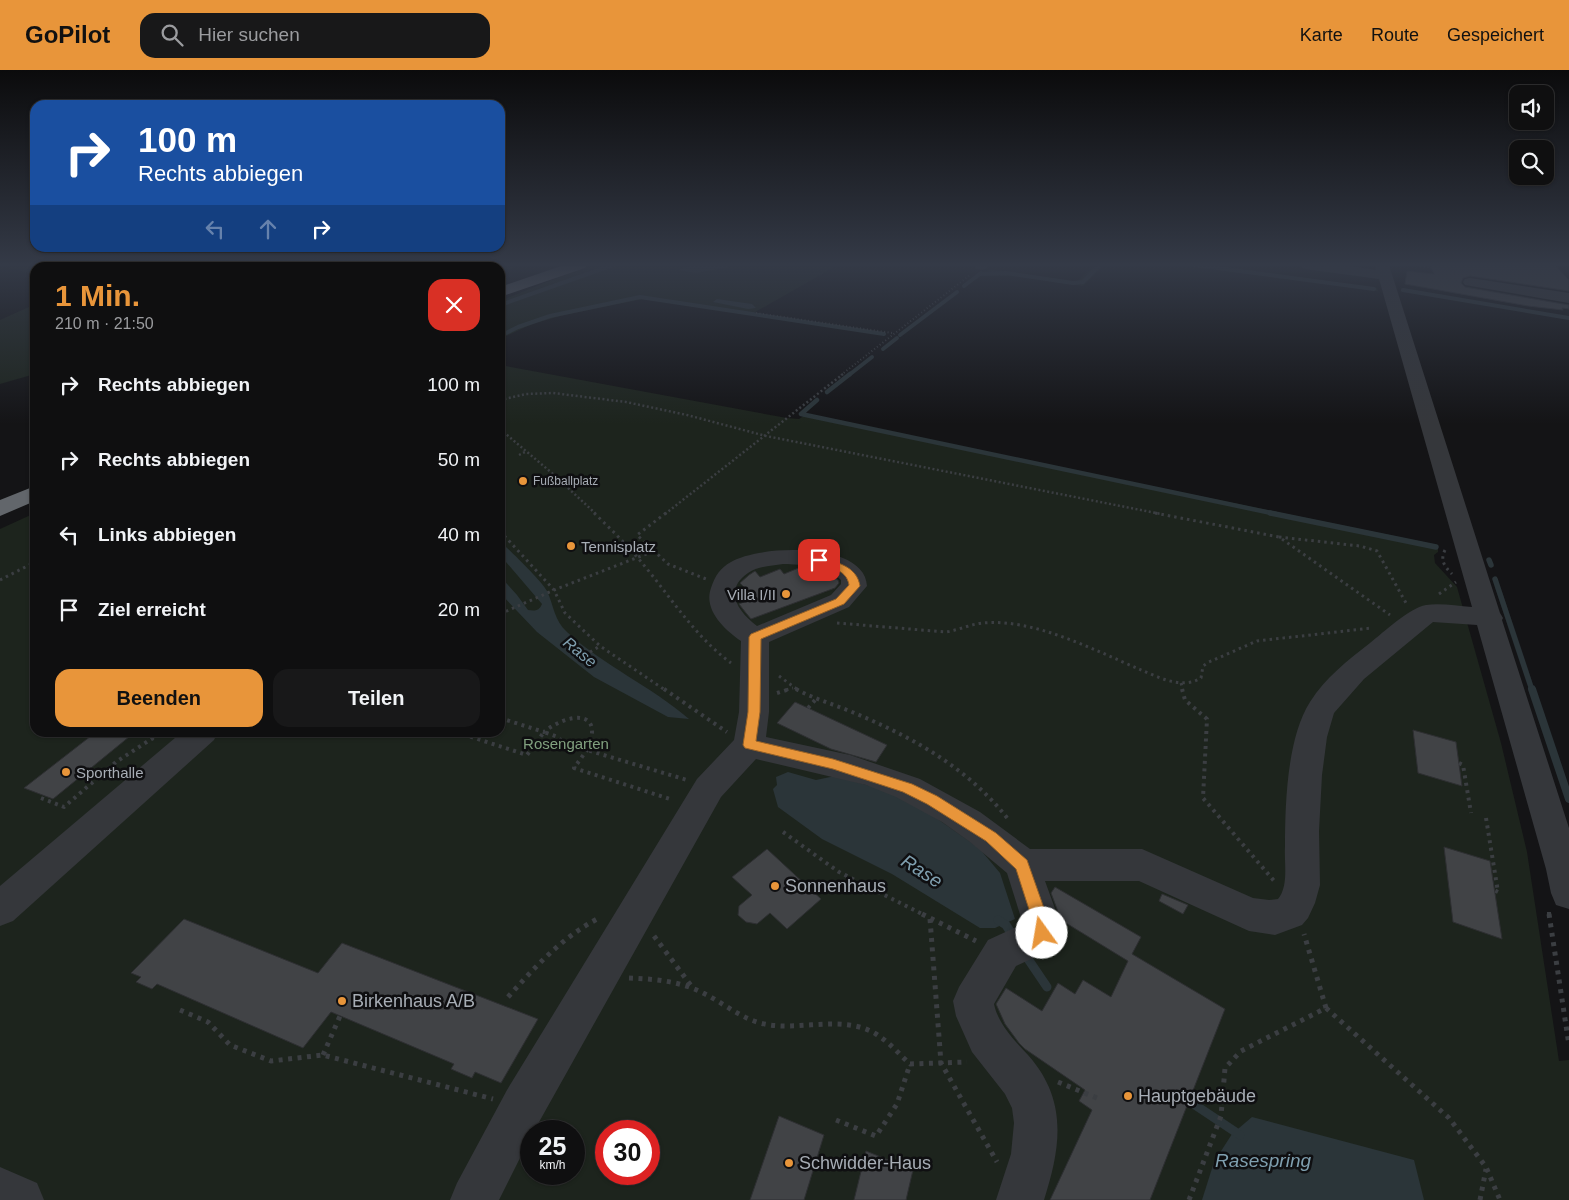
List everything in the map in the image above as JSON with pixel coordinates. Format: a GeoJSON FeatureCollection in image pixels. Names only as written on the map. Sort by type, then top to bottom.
{"type":"FeatureCollection","features":[{"type":"Feature","properties":{"kind":"highway"},"geometry":{"type":"LineString","coordinates":[[0,488],[30,475]]}},
{"type":"Feature","properties":{"kind":"highway"},"geometry":{"type":"LineString","coordinates":[[0,509],[30,495]]}},
{"type":"Feature","properties":{"kind":"street"},"geometry":{"type":"LineString","coordinates":[[1398,318],[1490,618],[1564,869],[1569,893]]}},
{"type":"Feature","properties":{"kind":"street"},"geometry":{"type":"LineString","coordinates":[[777,556],[819,560],[846,570],[853,578],[854,586],[849,594],[840,601],[755,640],[732,622],[722,602],[724,583],[732,571],[741,565],[777,556]]}},
{"type":"Feature","properties":{"kind":"street"},"geometry":{"type":"LineString","coordinates":[[1018,860],[1142,865],[1249,914],[1263,917],[1280,916],[1289,913],[1296,907],[1301,889],[1302,836],[1308,764],[1311,741],[1320,710],[1346,677],[1407,623],[1426,614],[1442,613],[1490,618]]}},
{"type":"Feature","properties":{"kind":"street"},"geometry":{"type":"LineString","coordinates":[[474,1200],[523,1106],[636,912],[689,787],[749,745],[754,712],[755,640]]}},
{"type":"Feature","properties":{"kind":"street"},"geometry":{"type":"LineString","coordinates":[[0,909],[197,737]]}},
{"type":"Feature","properties":{"kind":"street"},"geometry":{"type":"LineString","coordinates":[[749,745],[833,764],[907,788],[932,800],[991,837],[1018,860],[1043,928],[1041,935],[1014,947],[975,996],[973,1008],[987,1038],[1028,1091],[1035,1114],[1037,1140],[1032,1166],[1009,1183]]}},
{"type":"Feature","properties":{"kind":"street"},"geometry":{"type":"LineString","coordinates":[[0,1191],[20,1200]]}},
{"type":"Feature","properties":{"kind":"path"},"geometry":{"type":"LineString","coordinates":[[788,318],[893,333]]}},
{"type":"Feature","properties":{"kind":"path"},"geometry":{"type":"LineString","coordinates":[[724,583],[706,579],[668,564],[637,535],[766,436],[913,318]]}},
{"type":"Feature","properties":{"kind":"path"},"geometry":{"type":"LineString","coordinates":[[505,398],[530,392],[551,392],[654,407],[698,416],[766,436],[1279,537],[1360,546],[1377,551],[1406,603],[1398,611],[1407,623]]}},
{"type":"Feature","properties":{"kind":"path"},"geometry":{"type":"LineString","coordinates":[[505,433],[595,511],[637,558],[688,624],[711,649],[754,679]]}},
{"type":"Feature","properties":{"kind":"path"},"geometry":{"type":"LineString","coordinates":[[519,455],[527,451]]}},
{"type":"Feature","properties":{"kind":"path"},"geometry":{"type":"LineString","coordinates":[[505,536],[554,590],[566,613],[600,646],[719,728],[749,745]]}},
{"type":"Feature","properties":{"kind":"path"},"geometry":{"type":"LineString","coordinates":[[1279,537],[1407,623]]}},
{"type":"Feature","properties":{"kind":"path"},"geometry":{"type":"LineString","coordinates":[[505,612],[554,590],[654,551]]}},
{"type":"Feature","properties":{"kind":"path"},"geometry":{"type":"LineString","coordinates":[[0,580],[30,565]]}},
{"type":"Feature","properties":{"kind":"path"},"geometry":{"type":"LineString","coordinates":[[818,611],[826,619],[848,625],[946,632],[961,631],[983,623],[1012,625],[1062,638],[1164,680],[1181,683],[1196,683],[1201,678],[1203,666],[1212,659],[1243,650],[1257,641],[1407,623]]}},
{"type":"Feature","properties":{"kind":"path"},"geometry":{"type":"LineString","coordinates":[[755,640],[781,678],[793,688],[876,722],[940,756],[970,777],[998,804],[1010,821],[1014,833],[1018,860]]}},
{"type":"Feature","properties":{"kind":"path"},"geometry":{"type":"LineString","coordinates":[[590,652],[600,646]]}},
{"type":"Feature","properties":{"kind":"path"},"geometry":{"type":"LineString","coordinates":[[1181,683],[1185,700],[1207,719],[1203,798],[1296,907],[1326,1008],[1449,1118],[1486,1167],[1500,1200]]}},
{"type":"Feature","properties":{"kind":"path"},"geometry":{"type":"LineString","coordinates":[[808,708],[817,698]]}},
{"type":"Feature","properties":{"kind":"path"},"geometry":{"type":"LineString","coordinates":[[469,737],[528,755],[544,732],[552,724],[562,719],[581,717],[588,720],[593,726],[595,734],[587,750],[574,768],[674,801],[689,787],[587,750],[564,744],[558,737],[544,732],[505,720]]}},
{"type":"Feature","properties":{"kind":"path"},"geometry":{"type":"LineString","coordinates":[[150,737],[155,739]]}},
{"type":"Feature","properties":{"kind":"path"},"geometry":{"type":"LineString","coordinates":[[41,798],[64,806],[116,762],[155,739]]}},
{"type":"Feature","properties":{"kind":"path"},"geometry":{"type":"LineString","coordinates":[[1459,763],[1464,765],[1470,813]]}},
{"type":"Feature","properties":{"kind":"path"},"geometry":{"type":"LineString","coordinates":[[1486,818],[1498,892],[1494,890]]}},
{"type":"Feature","properties":{"kind":"path"},"geometry":{"type":"LineString","coordinates":[[783,832],[840,872],[930,919],[1014,947]]}},
{"type":"Feature","properties":{"kind":"path"},"geometry":{"type":"LineString","coordinates":[[508,998],[547,954],[570,934],[589,922],[607,915],[636,912],[693,988]]}},
{"type":"Feature","properties":{"kind":"path"},"geometry":{"type":"LineString","coordinates":[[930,919],[941,1063],[1009,1183]]}},
{"type":"Feature","properties":{"kind":"path"},"geometry":{"type":"LineString","coordinates":[[598,978],[656,979],[693,988],[743,1017],[772,1026],[831,1025],[863,1028],[882,1037],[910,1064],[978,1061]]}},
{"type":"Feature","properties":{"kind":"path"},"geometry":{"type":"LineString","coordinates":[[1189,1200],[1221,1116],[1225,1068],[1241,1051],[1326,1008]]}},
{"type":"Feature","properties":{"kind":"path"},"geometry":{"type":"LineString","coordinates":[[180,1010],[208,1022],[230,1045],[270,1062],[323,1055],[523,1106]]}},
{"type":"Feature","properties":{"kind":"path"},"geometry":{"type":"LineString","coordinates":[[323,1055],[340,1016]]}},
{"type":"Feature","properties":{"kind":"path"},"geometry":{"type":"LineString","coordinates":[[836,1120],[876,1136],[897,1104],[910,1064]]}},
{"type":"Feature","properties":{"kind":"path"},"geometry":{"type":"LineString","coordinates":[[1480,1200],[1486,1167]]}},
{"type":"Feature","properties":{"kind":"green space"},"geometry":{"type":"Polygon","coordinates":[[[5,318],[30,318],[30,375],[0,384],[0,320],[5,318]]]}},
{"type":"Feature","properties":{"kind":"green space"},"geometry":{"type":"Polygon","coordinates":[[[505,318],[554,318],[532,324],[505,337],[505,318]]]}},
{"type":"Feature","properties":{"kind":"green space","name":"Rosengarten"},"geometry":{"type":"Polygon","coordinates":[[[505,366],[787,418],[799,419],[805,415],[1438,545],[1438,552],[1434,555],[1435,563],[1457,587],[1501,743],[1527,852],[1559,1061],[1569,1060],[1569,1200],[0,1200],[0,529],[30,515],[30,737],[505,737],[505,366]]]}},
{"type":"Feature","properties":{"kind":"water"},"geometry":{"type":"Polygon","coordinates":[[[505,546],[547,591],[557,618],[567,632],[596,655],[659,696],[689,719],[668,717],[594,677],[537,632],[505,598],[505,582],[528,610],[536,610],[542,604],[505,561],[505,546]]]}},
{"type":"Feature","properties":{"kind":"water"},"geometry":{"type":"Polygon","coordinates":[[[788,772],[816,780],[835,776],[884,790],[919,806],[979,848],[1000,873],[1015,919],[995,928],[980,928],[892,874],[822,839],[778,807],[773,789],[777,785],[776,777],[788,772]]]}},
{"type":"Feature","properties":{"kind":"water","name":"Rasespring"},"geometry":{"type":"Polygon","coordinates":[[[1252,1117],[1414,1160],[1424,1200],[1202,1200],[1214,1162],[1232,1134],[1252,1117]]]}},
{"type":"Feature","properties":{"kind":"building","name":"Villa I/II"},"geometry":{"type":"Polygon","coordinates":[[[801,567],[811,577],[825,572],[838,580],[839,583],[835,588],[751,619],[739,604],[754,598],[740,583],[755,571],[760,577],[780,569],[784,574],[801,567]]]}},
{"type":"Feature","properties":{"kind":"building"},"geometry":{"type":"Polygon","coordinates":[[[795,702],[887,745],[876,762],[831,749],[777,723],[795,702]]]}},
{"type":"Feature","properties":{"kind":"building"},"geometry":{"type":"Polygon","coordinates":[[[1413,730],[1456,742],[1462,786],[1418,773],[1413,730]]]}},
{"type":"Feature","properties":{"kind":"building","name":"Sporthalle"},"geometry":{"type":"Polygon","coordinates":[[[90,737],[129,737],[53,799],[24,788],[90,737]]]}},
{"type":"Feature","properties":{"kind":"building"},"geometry":{"type":"Polygon","coordinates":[[[1444,847],[1490,861],[1502,939],[1453,922],[1444,847]]]}},
{"type":"Feature","properties":{"kind":"building","name":"Sonnenhaus"},"geometry":{"type":"Polygon","coordinates":[[[767,849],[821,899],[787,929],[770,913],[757,924],[746,922],[738,915],[739,906],[752,895],[732,877],[767,849]]]}},
{"type":"Feature","properties":{"kind":"building"},"geometry":{"type":"Polygon","coordinates":[[[1055,887],[1141,937],[1132,954],[1225,1009],[1150,1200],[1050,1200],[1092,1110],[1079,1101],[1085,1090],[1019,1043],[1005,1024],[996,1004],[1006,988],[1042,1011],[1058,983],[1075,994],[1083,980],[1111,997],[1128,961],[1061,920],[1051,893],[1055,887]]]}},
{"type":"Feature","properties":{"kind":"building"},"geometry":{"type":"Polygon","coordinates":[[[1162,894],[1188,905],[1183,914],[1159,901],[1162,894]]]}},
{"type":"Feature","properties":{"kind":"building","name":"Birkenhaus A/B"},"geometry":{"type":"Polygon","coordinates":[[[184,919],[318,973],[342,943],[538,1019],[501,1083],[475,1072],[472,1078],[451,1069],[454,1064],[331,1012],[303,1048],[157,984],[152,989],[136,982],[141,977],[131,973],[184,919]]]}},
{"type":"Feature","properties":{"kind":"building","name":"Schwidder-Haus"},"geometry":{"type":"Polygon","coordinates":[[[779,1116],[824,1135],[804,1200],[750,1200],[779,1116]]]}},
{"type":"Feature","properties":{"kind":"building","name":"Schwidder-Haus"},"geometry":{"type":"Polygon","coordinates":[[[866,1151],[913,1170],[906,1200],[854,1200],[866,1151]]]}},
{"type":"Feature","properties":{"kind":"waterway"},"geometry":{"type":"LineString","coordinates":[[505,334],[545,318]]}},
{"type":"Feature","properties":{"kind":"waterway"},"geometry":{"type":"LineString","coordinates":[[777,318],[884,334]]}},
{"type":"Feature","properties":{"kind":"waterway"},"geometry":{"type":"LineString","coordinates":[[900,335],[923,318]]}},
{"type":"Feature","properties":{"kind":"waterway"},"geometry":{"type":"LineString","coordinates":[[883,349],[897,338]]}},
{"type":"Feature","properties":{"kind":"waterway"},"geometry":{"type":"LineString","coordinates":[[849,375],[872,357]]}},
{"type":"Feature","properties":{"kind":"waterway"},"geometry":{"type":"LineString","coordinates":[[827,392],[850,374]]}},
{"type":"Feature","properties":{"kind":"waterway"},"geometry":{"type":"LineString","coordinates":[[817,400],[801,414],[1276,514]]}},
{"type":"Feature","properties":{"kind":"waterway"},"geometry":{"type":"LineString","coordinates":[[1270,513],[1436,547]]}},
{"type":"Feature","properties":{"kind":"waterway"},"geometry":{"type":"LineString","coordinates":[[1489,560],[1491,565]]}},
{"type":"Feature","properties":{"kind":"waterway"},"geometry":{"type":"LineString","coordinates":[[1495,579],[1532,690]]}},
{"type":"Feature","properties":{"kind":"waterway"},"geometry":{"type":"LineString","coordinates":[[1532,689],[1569,799]]}},
{"type":"Feature","properties":{"kind":"waterway","name":"Rase"},"geometry":{"type":"LineString","coordinates":[[998,920],[1006,925],[1013,936]]}},
{"type":"Feature","properties":{"kind":"waterway","name":"Rase"},"geometry":{"type":"LineString","coordinates":[[1024,953],[1047,987]]}},
{"type":"Feature","properties":{"kind":"waterway","name":"Rase"},"geometry":{"type":"LineString","coordinates":[[1189,1101],[1240,1135]]}},
{"type":"Feature","properties":{"kind":"place","name":"Fußballplatz"},"geometry":{"type":"Point","coordinates":[523,481]}},
{"type":"Feature","properties":{"kind":"place","name":"Tennisplatz"},"geometry":{"type":"Point","coordinates":[571,546]}},
{"type":"Feature","properties":{"kind":"place","name":"Villa I/II"},"geometry":{"type":"Point","coordinates":[786,594]}},
{"type":"Feature","properties":{"kind":"place","name":"Sporthalle"},"geometry":{"type":"Point","coordinates":[66,772]}},
{"type":"Feature","properties":{"kind":"place","name":"Sonnenhaus"},"geometry":{"type":"Point","coordinates":[775,886]}},
{"type":"Feature","properties":{"kind":"place","name":"Birkenhaus A/B"},"geometry":{"type":"Point","coordinates":[342,1001]}},
{"type":"Feature","properties":{"kind":"place","name":"Hauptgebäude"},"geometry":{"type":"Point","coordinates":[1128,1096]}},
{"type":"Feature","properties":{"kind":"place","name":"Schwidder-Haus"},"geometry":{"type":"Point","coordinates":[789,1163]}},
{"type":"Feature","properties":{"kind":"route"},"geometry":{"type":"LineString","coordinates":[[819,560],[846,570],[853,578],[854,586],[849,594],[840,601],[755,637],[754,712],[749,745],[876,776],[932,800],[991,837],[1022,865],[1043,928],[1042,933]]}}]}
